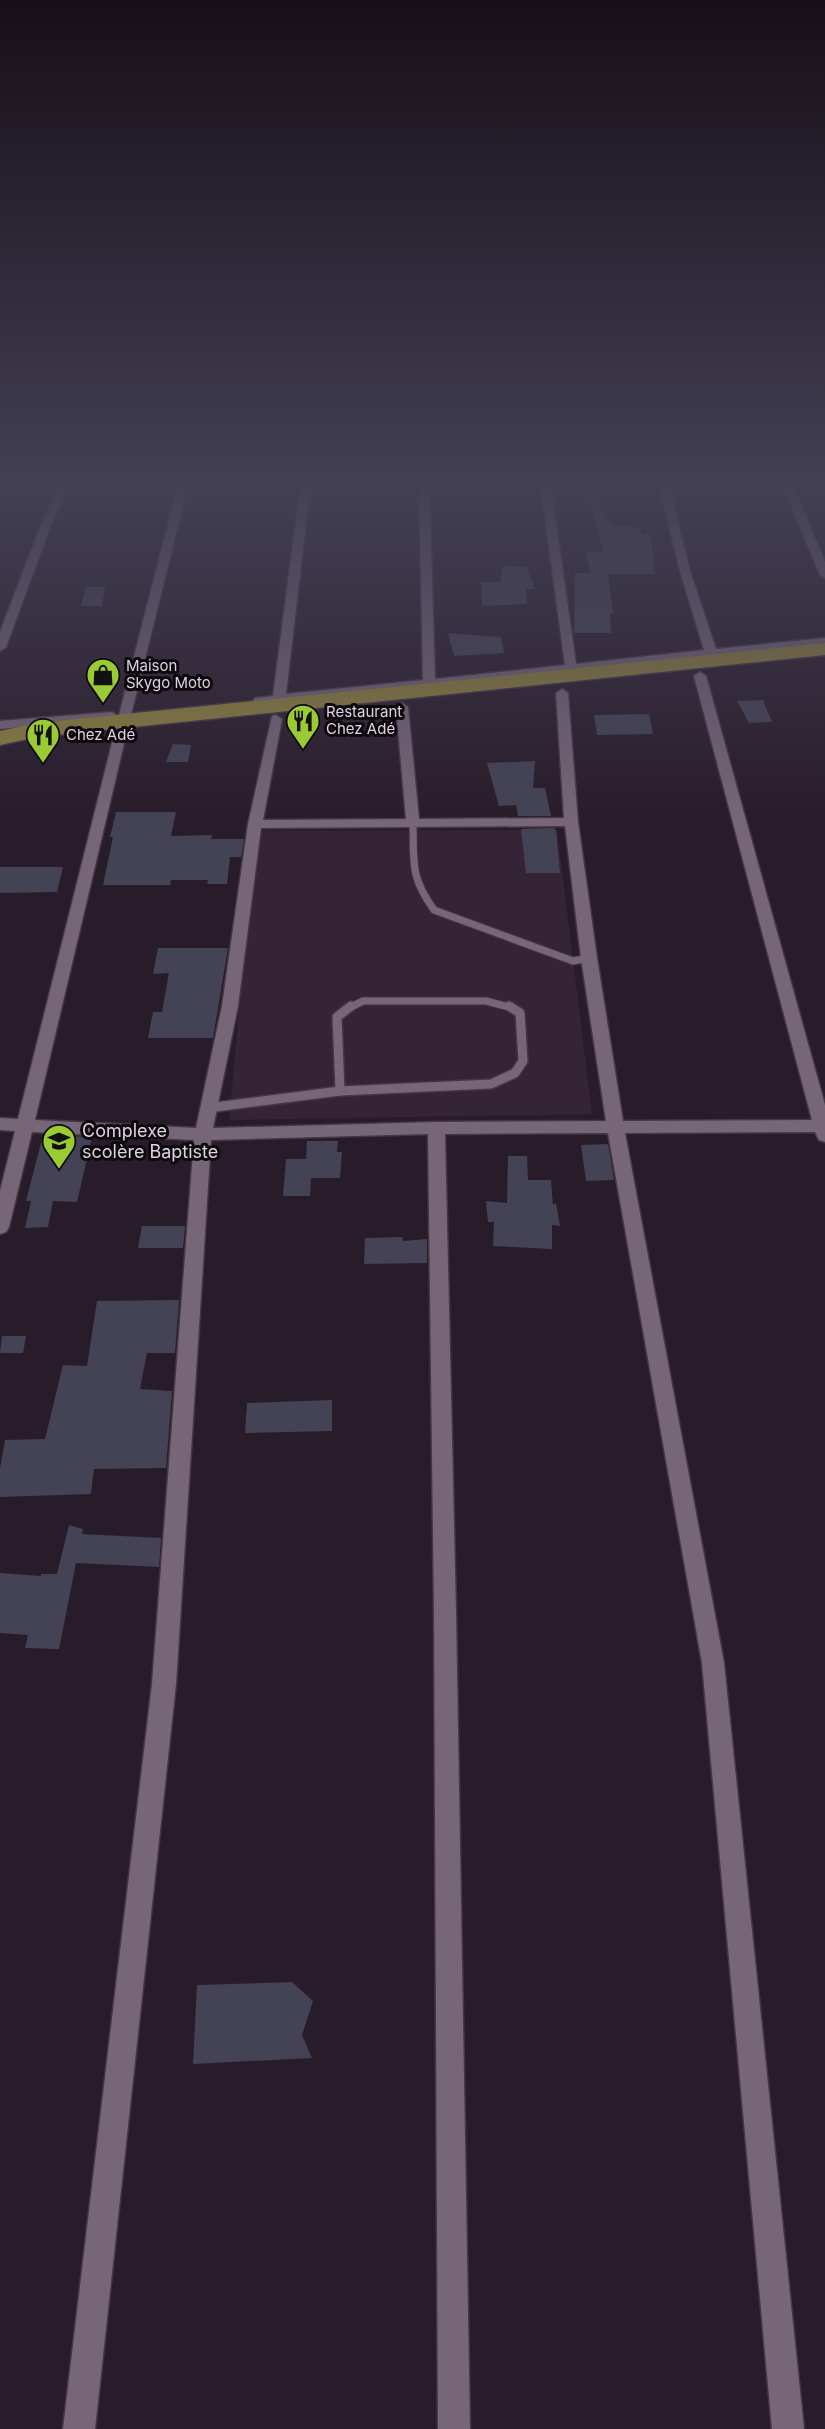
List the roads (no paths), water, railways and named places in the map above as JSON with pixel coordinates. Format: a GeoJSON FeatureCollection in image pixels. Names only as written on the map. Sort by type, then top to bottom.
{"type":"FeatureCollection","features":[{"type":"Feature","properties":{"kind":"highway"},"geometry":{"type":"LineString","coordinates":[[0,738],[37,730],[825,649]]}},
{"type":"Feature","properties":{"kind":"street"},"geometry":{"type":"LineString","coordinates":[[0,647],[20,594]]}},
{"type":"Feature","properties":{"kind":"street"},"geometry":{"type":"LineString","coordinates":[[124,715],[155,594]]}},
{"type":"Feature","properties":{"kind":"street"},"geometry":{"type":"LineString","coordinates":[[79,2429],[164,1684],[203,1134],[230,1006],[255,824],[278,709],[292,594]]}},
{"type":"Feature","properties":{"kind":"street"},"geometry":{"type":"LineString","coordinates":[[427,594],[429,681]]}},
{"type":"Feature","properties":{"kind":"street"},"geometry":{"type":"LineString","coordinates":[[561,594],[571,668]]}},
{"type":"Feature","properties":{"kind":"street"},"geometry":{"type":"LineString","coordinates":[[692,594],[711,653]]}},
{"type":"Feature","properties":{"kind":"street"},"geometry":{"type":"LineString","coordinates":[[0,725],[124,715],[278,709],[429,681],[825,641]]}},
{"type":"Feature","properties":{"kind":"street"},"geometry":{"type":"LineString","coordinates":[[0,1124],[203,1134],[436,1128],[824,1130],[700,676]]}},
{"type":"Feature","properties":{"kind":"street"},"geometry":{"type":"LineString","coordinates":[[562,693],[571,822],[589,958],[616,1129],[713,1663],[788,2429]]}},
{"type":"Feature","properties":{"kind":"street"},"geometry":{"type":"LineString","coordinates":[[402,707],[412,824]]}},
{"type":"Feature","properties":{"kind":"street"},"geometry":{"type":"LineString","coordinates":[[0,1227],[120,735]]}},
{"type":"Feature","properties":{"kind":"street"},"geometry":{"type":"LineString","coordinates":[[255,824],[571,822]]}},
{"type":"Feature","properties":{"kind":"street"},"geometry":{"type":"LineString","coordinates":[[436,1128],[445,1612],[454,2429]]}},
{"type":"Feature","properties":{"kind":"lane"},"geometry":{"type":"LineString","coordinates":[[412,824],[414,874],[423,894],[434,910],[573,961],[589,958]]}},
{"type":"Feature","properties":{"kind":"lane"},"geometry":{"type":"LineString","coordinates":[[208,1108],[340,1090],[491,1083],[515,1073],[523,1061],[520,1012],[507,1005],[486,1001],[363,1001],[337,1017],[340,1090]]}},
{"type":"Feature","properties":{"kind":"place","name":"Maison Skygo Moto"},"geometry":{"type":"Point","coordinates":[103,704]}},
{"type":"Feature","properties":{"kind":"place","name":"Restaurant Chez Adé"},"geometry":{"type":"Point","coordinates":[303,750]}},
{"type":"Feature","properties":{"kind":"place","name":"Chez Adé"},"geometry":{"type":"Point","coordinates":[43,764]}},
{"type":"Feature","properties":{"kind":"place","name":"Complexe scolère Baptiste"},"geometry":{"type":"Point","coordinates":[59,1170]}}]}
